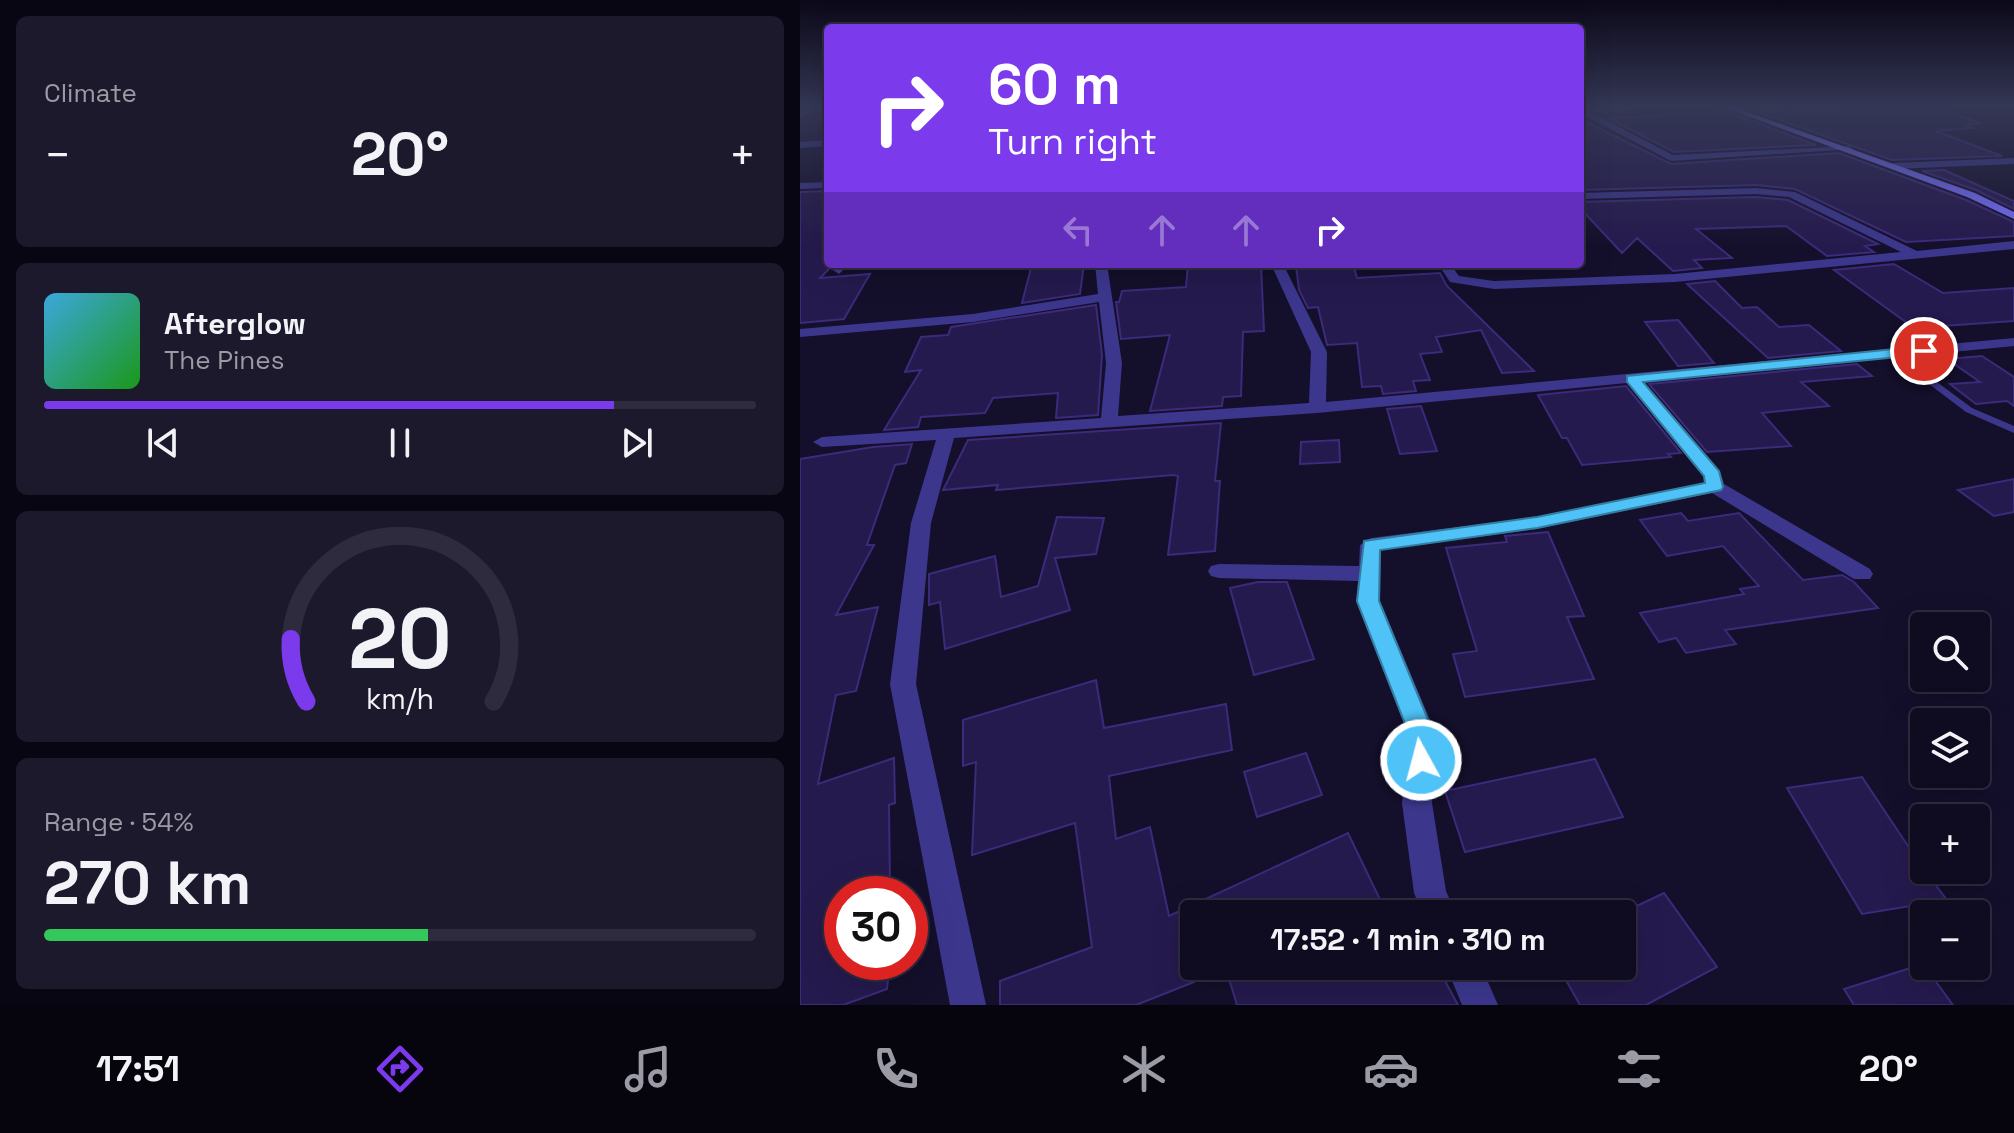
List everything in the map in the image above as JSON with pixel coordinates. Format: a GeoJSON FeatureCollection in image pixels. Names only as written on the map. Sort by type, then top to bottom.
{"type":"FeatureCollection","features":[{"type":"Feature","properties":{"kind":"street"},"geometry":{"type":"LineString","coordinates":[[1663,154],[1671,158],[1752,154]]}},
{"type":"Feature","properties":{"kind":"street"},"geometry":{"type":"LineString","coordinates":[[1862,154],[1971,195],[2014,216]]}},
{"type":"Feature","properties":{"kind":"street"},"geometry":{"type":"LineString","coordinates":[[1893,166],[2014,161]]}},
{"type":"Feature","properties":{"kind":"street"},"geometry":{"type":"LineString","coordinates":[[800,186],[824,185]]}},
{"type":"Feature","properties":{"kind":"street"},"geometry":{"type":"LineString","coordinates":[[1584,196],[1756,191],[1791,194],[1912,253]]}},
{"type":"Feature","properties":{"kind":"street"},"geometry":{"type":"LineString","coordinates":[[1447,268],[1455,279],[1494,285],[1675,278],[2014,245]]}},
{"type":"Feature","properties":{"kind":"street"},"geometry":{"type":"LineString","coordinates":[[1101,268],[1114,363],[1109,423]]}},
{"type":"Feature","properties":{"kind":"street"},"geometry":{"type":"LineString","coordinates":[[1279,268],[1319,352],[1317,408]]}},
{"type":"Feature","properties":{"kind":"street"},"geometry":{"type":"LineString","coordinates":[[800,333],[973,318],[1103,297]]}},
{"type":"Feature","properties":{"kind":"street"},"geometry":{"type":"LineString","coordinates":[[822,442],[1317,408],[2014,342]]}},
{"type":"Feature","properties":{"kind":"street"},"geometry":{"type":"LineString","coordinates":[[1632,379],[1713,475],[1715,487]]}},
{"type":"Feature","properties":{"kind":"street"},"geometry":{"type":"LineString","coordinates":[[947,433],[921,523],[903,684],[968,1005]]}},
{"type":"Feature","properties":{"kind":"street"},"geometry":{"type":"LineString","coordinates":[[1433,900],[1417,803],[1424,739],[1368,601],[1367,574],[1371,545],[1537,523],[1715,487],[1862,574]]}},
{"type":"Feature","properties":{"kind":"street"},"geometry":{"type":"LineString","coordinates":[[1219,571],[1367,574]]}},
{"type":"Feature","properties":{"kind":"street"},"geometry":{"type":"LineString","coordinates":[[1469,980],[1480,1005]]}},
{"type":"Feature","properties":{"kind":"lane"},"geometry":{"type":"LineString","coordinates":[[1895,354],[1969,410],[2014,430]]}},
{"type":"Feature","properties":{"kind":"building"},"geometry":{"type":"Polygon","coordinates":[[[1584,154],[1651,154],[1671,164],[1841,154],[1966,200],[2014,222],[2014,236],[1906,242],[1795,189],[1756,185],[1584,190],[1584,154]]]}},
{"type":"Feature","properties":{"kind":"building"},"geometry":{"type":"Polygon","coordinates":[[[1875,154],[2002,156],[1892,160],[1875,154]]]}},
{"type":"Feature","properties":{"kind":"building"},"geometry":{"type":"Polygon","coordinates":[[[1944,170],[2014,201],[2014,209],[1976,190],[1922,171],[1944,170]]]}},
{"type":"Feature","properties":{"kind":"building"},"geometry":{"type":"Polygon","coordinates":[[[824,191],[824,268],[828,270],[820,278],[870,274],[844,319],[800,323],[800,192],[824,191]]]}},
{"type":"Feature","properties":{"kind":"building"},"geometry":{"type":"Polygon","coordinates":[[[1756,197],[1788,200],[1878,244],[1865,246],[1874,252],[1827,256],[1786,226],[1696,229],[1732,258],[1694,260],[1702,268],[1673,271],[1637,238],[1622,253],[1584,212],[1584,202],[1756,197]]]}},
{"type":"Feature","properties":{"kind":"building"},"geometry":{"type":"Polygon","coordinates":[[[1894,264],[1943,293],[2014,288],[2014,321],[1914,328],[1834,270],[1894,264]]]}},
{"type":"Feature","properties":{"kind":"building"},"geometry":{"type":"Polygon","coordinates":[[[1031,268],[1083,268],[1080,294],[1022,303],[1031,268]]]}},
{"type":"Feature","properties":{"kind":"building"},"geometry":{"type":"Polygon","coordinates":[[[1188,268],[1261,268],[1264,331],[1243,332],[1241,396],[1223,397],[1222,406],[1150,411],[1170,335],[1121,339],[1116,302],[1119,302],[1122,291],[1186,287],[1188,268]]]}},
{"type":"Feature","properties":{"kind":"building"},"geometry":{"type":"Polygon","coordinates":[[[1296,268],[1354,268],[1357,278],[1440,273],[1447,286],[1534,371],[1502,373],[1481,330],[1436,337],[1442,352],[1420,354],[1430,380],[1413,381],[1416,391],[1383,394],[1381,386],[1362,387],[1357,343],[1327,345],[1318,307],[1308,308],[1299,290],[1296,268]]]}},
{"type":"Feature","properties":{"kind":"building"},"geometry":{"type":"Polygon","coordinates":[[[1715,281],[1742,308],[1757,307],[1779,327],[1809,325],[1841,351],[1768,358],[1687,284],[1715,281]]]}},
{"type":"Feature","properties":{"kind":"building"},"geometry":{"type":"Polygon","coordinates":[[[1096,305],[1102,355],[1098,415],[1056,418],[1058,393],[993,398],[985,413],[921,417],[918,427],[884,430],[921,370],[905,372],[921,337],[948,335],[951,327],[1096,305]]]}},
{"type":"Feature","properties":{"kind":"building"},"geometry":{"type":"Polygon","coordinates":[[[1678,320],[1714,363],[1678,366],[1645,322],[1678,320]]]}},
{"type":"Feature","properties":{"kind":"building"},"geometry":{"type":"Polygon","coordinates":[[[1982,356],[2014,377],[2014,406],[2007,401],[1976,404],[1950,384],[1980,382],[1947,359],[1982,356]]]}},
{"type":"Feature","properties":{"kind":"building"},"geometry":{"type":"Polygon","coordinates":[[[1857,364],[1872,376],[1801,382],[1829,406],[1762,413],[1791,446],[1707,452],[1649,384],[1857,364]]]}},
{"type":"Feature","properties":{"kind":"building"},"geometry":{"type":"Polygon","coordinates":[[[1626,386],[1681,453],[1668,454],[1671,457],[1582,465],[1567,438],[1562,438],[1538,395],[1626,386]]]}},
{"type":"Feature","properties":{"kind":"building"},"geometry":{"type":"Polygon","coordinates":[[[1421,406],[1437,451],[1400,454],[1387,409],[1421,406]]]}},
{"type":"Feature","properties":{"kind":"building"},"geometry":{"type":"Polygon","coordinates":[[[1221,423],[1215,481],[1220,481],[1215,551],[1168,555],[1178,476],[996,490],[998,485],[943,490],[968,440],[1221,423]]]}},
{"type":"Feature","properties":{"kind":"building"},"geometry":{"type":"Polygon","coordinates":[[[1339,440],[1340,462],[1300,464],[1301,442],[1339,440]]]}},
{"type":"Feature","properties":{"kind":"building"},"geometry":{"type":"Polygon","coordinates":[[[912,444],[906,463],[895,465],[867,545],[874,545],[836,615],[878,607],[856,691],[836,695],[818,784],[894,758],[895,803],[889,805],[890,876],[824,876],[824,980],[888,980],[887,989],[843,1005],[800,1005],[800,459],[912,444]]]}},
{"type":"Feature","properties":{"kind":"building"},"geometry":{"type":"Polygon","coordinates":[[[2014,479],[2014,512],[1994,516],[1958,490],[2014,479]]]}},
{"type":"Feature","properties":{"kind":"building"},"geometry":{"type":"Polygon","coordinates":[[[1681,513],[1688,521],[1739,513],[1803,580],[1842,575],[1854,582],[1878,608],[1725,630],[1736,644],[1686,653],[1676,638],[1659,642],[1640,613],[1744,594],[1740,589],[1759,586],[1723,546],[1667,556],[1640,520],[1681,513]]]}},
{"type":"Feature","properties":{"kind":"building"},"geometry":{"type":"Polygon","coordinates":[[[1057,517],[1104,518],[1096,554],[1055,558],[1070,610],[945,649],[940,602],[929,605],[929,574],[995,556],[1001,597],[1038,586],[1057,517]]]}},
{"type":"Feature","properties":{"kind":"building"},"geometry":{"type":"Polygon","coordinates":[[[1548,532],[1584,616],[1567,617],[1594,679],[1465,697],[1453,654],[1477,651],[1446,548],[1507,542],[1505,536],[1548,532]]]}},
{"type":"Feature","properties":{"kind":"building"},"geometry":{"type":"Polygon","coordinates":[[[1258,582],[1287,582],[1314,659],[1254,675],[1230,588],[1258,582]]]}},
{"type":"Feature","properties":{"kind":"building"},"geometry":{"type":"Polygon","coordinates":[[[1096,680],[1104,728],[1226,704],[1232,750],[1109,776],[1116,839],[1150,827],[1169,916],[1180,911],[1180,980],[1194,982],[1136,1005],[1000,1005],[1000,981],[1092,947],[1075,823],[972,855],[976,762],[963,766],[963,720],[1096,680]]]}},
{"type":"Feature","properties":{"kind":"building"},"geometry":{"type":"Polygon","coordinates":[[[1306,753],[1322,795],[1257,817],[1244,772],[1306,753]]]}},
{"type":"Feature","properties":{"kind":"building"},"geometry":{"type":"Polygon","coordinates":[[[1595,759],[1623,817],[1465,852],[1445,791],[1595,759]]]}},
{"type":"Feature","properties":{"kind":"building"},"geometry":{"type":"Polygon","coordinates":[[[1862,777],[1910,849],[1910,884],[1935,884],[1947,900],[1910,900],[1910,906],[1862,914],[1787,788],[1862,777]]]}},
{"type":"Feature","properties":{"kind":"building"},"geometry":{"type":"Polygon","coordinates":[[[1348,833],[1380,900],[1204,900],[1348,833]]]}},
{"type":"Feature","properties":{"kind":"building"},"geometry":{"type":"Polygon","coordinates":[[[1664,893],[1717,967],[1646,1005],[1580,1005],[1566,980],[1636,980],[1636,906],[1664,893]]]}},
{"type":"Feature","properties":{"kind":"building"},"geometry":{"type":"Polygon","coordinates":[[[1910,968],[1910,980],[1935,980],[1953,1005],[1854,1005],[1844,989],[1910,968]]]}},
{"type":"Feature","properties":{"kind":"building"},"geometry":{"type":"Polygon","coordinates":[[[1229,980],[1445,980],[1458,1005],[1237,1005],[1229,980]]]}},
{"type":"Feature","properties":{"kind":"route"},"geometry":{"type":"LineString","coordinates":[[1421,760],[1424,739],[1368,601],[1367,574],[1371,545],[1537,523],[1715,487],[1713,475],[1632,379],[1924,351]]}}]}
